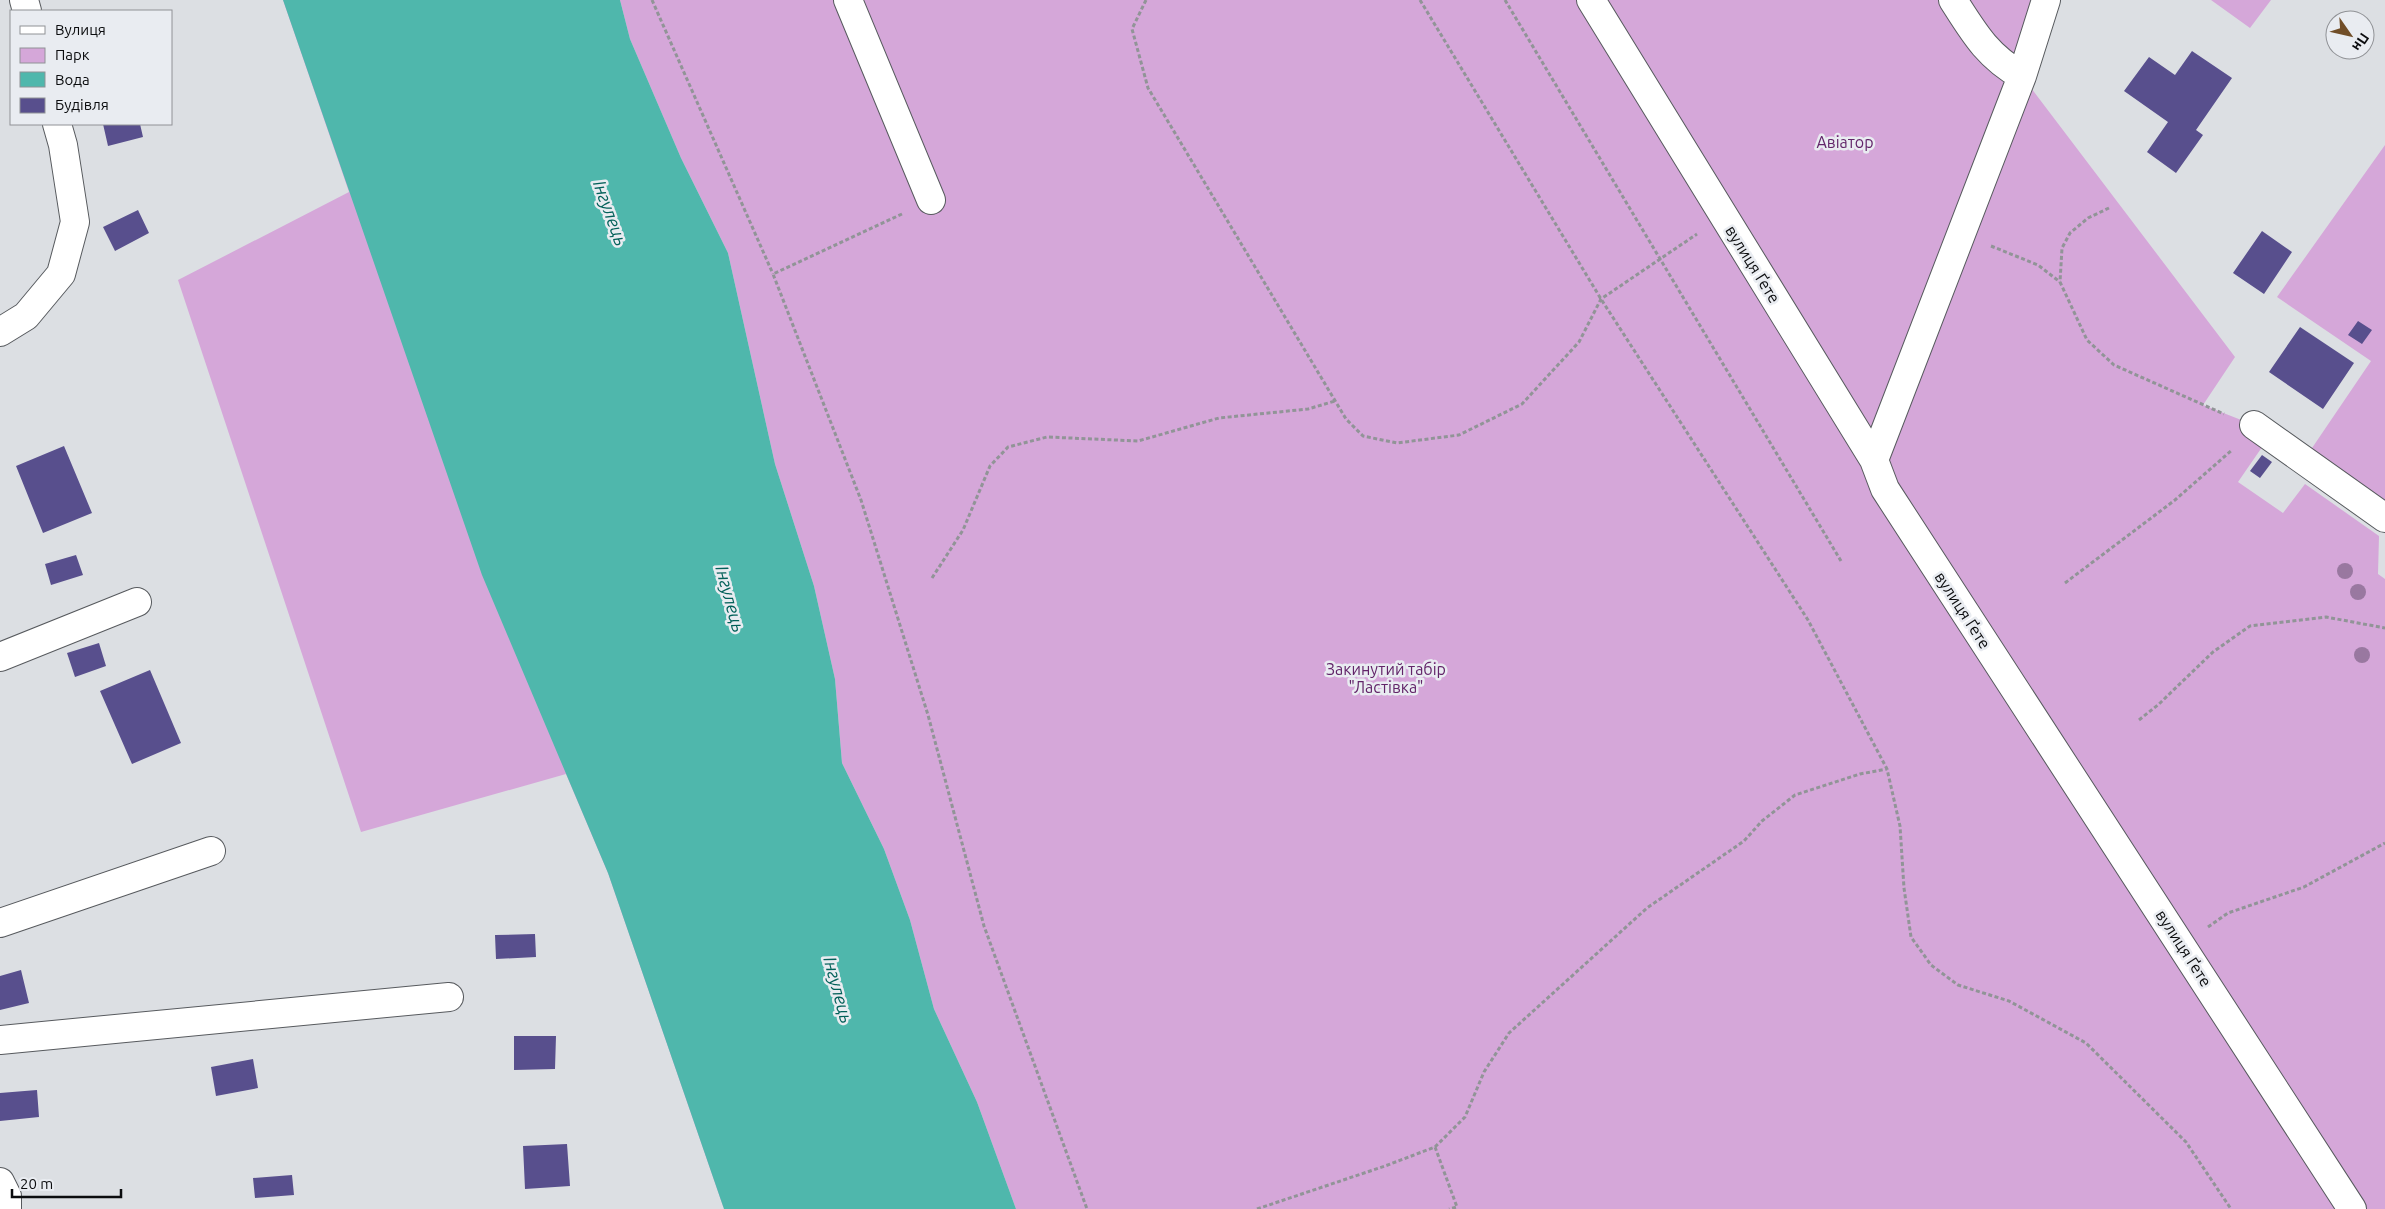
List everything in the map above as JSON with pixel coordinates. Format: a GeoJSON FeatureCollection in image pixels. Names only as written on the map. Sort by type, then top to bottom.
{"type":"FeatureCollection","features":[{"type":"Feature","properties":{"kind":"street"},"geometry":{"type":"LineString","coordinates":[[848,0],[930,200]]}},
{"type":"Feature","properties":{"kind":"street","name":"вулиця Ґете"},"geometry":{"type":"LineString","coordinates":[[1590,0],[1874,460],[1889,497],[2352,1209]]}},
{"type":"Feature","properties":{"kind":"street"},"geometry":{"type":"LineString","coordinates":[[1953,0],[1982,44],[2002,64],[2022,76]]}},
{"type":"Feature","properties":{"kind":"street"},"geometry":{"type":"LineString","coordinates":[[1874,460],[2022,76],[2046,0]]}},
{"type":"Feature","properties":{"kind":"street"},"geometry":{"type":"LineString","coordinates":[[0,332],[26,316],[61,274],[75,222],[58,125]]}},
{"type":"Feature","properties":{"kind":"street"},"geometry":{"type":"LineString","coordinates":[[2254,425],[2385,518]]}},
{"type":"Feature","properties":{"kind":"street"},"geometry":{"type":"LineString","coordinates":[[0,657],[136,602]]}},
{"type":"Feature","properties":{"kind":"street"},"geometry":{"type":"LineString","coordinates":[[0,923],[211,851]]}},
{"type":"Feature","properties":{"kind":"street"},"geometry":{"type":"LineString","coordinates":[[0,1040],[449,997]]}},
{"type":"Feature","properties":{"kind":"street"},"geometry":{"type":"LineString","coordinates":[[0,1182],[6,1196],[7,1209]]}},
{"type":"Feature","properties":{"kind":"path"},"geometry":{"type":"LineString","coordinates":[[652,0],[774,274],[861,500],[928,715],[984,926],[1087,1209]]}},
{"type":"Feature","properties":{"kind":"path"},"geometry":{"type":"LineString","coordinates":[[1146,0],[1132,29],[1148,88],[1346,419],[1363,436],[1397,444],[1459,435],[1522,404],[1579,342],[1601,299],[1724,216]]}},
{"type":"Feature","properties":{"kind":"path"},"geometry":{"type":"LineString","coordinates":[[1420,0],[1601,299],[1808,620],[1887,768],[1900,826],[1904,888],[1911,936],[1932,965],[1958,985],[2009,1001],[2086,1043],[2186,1142],[2231,1209]]}},
{"type":"Feature","properties":{"kind":"path"},"geometry":{"type":"LineString","coordinates":[[1505,0],[1841,561]]}},
{"type":"Feature","properties":{"kind":"path"},"geometry":{"type":"LineString","coordinates":[[774,274],[930,200]]}},
{"type":"Feature","properties":{"kind":"path"},"geometry":{"type":"LineString","coordinates":[[2060,282],[2062,248],[2070,233],[2088,218],[2109,208]]}},
{"type":"Feature","properties":{"kind":"path"},"geometry":{"type":"LineString","coordinates":[[1961,234],[2038,265],[2060,282],[2087,340],[2114,366],[2193,402],[2254,425],[2231,451],[2175,500],[2065,584]]}},
{"type":"Feature","properties":{"kind":"path"},"geometry":{"type":"LineString","coordinates":[[932,578],[963,530],[990,466],[1008,447],[1047,437],[1138,442],[1219,418],[1300,410],[1335,401]]}},
{"type":"Feature","properties":{"kind":"path"},"geometry":{"type":"LineString","coordinates":[[2139,720],[2159,704],[2213,652],[2250,626],[2326,617],[2385,628]]}},
{"type":"Feature","properties":{"kind":"path"},"geometry":{"type":"LineString","coordinates":[[1257,1209],[1386,1166],[1436,1147],[1465,1118],[1484,1072],[1510,1032],[1647,908],[1744,842],[1762,821],[1795,795],[1860,774],[1887,768]]}},
{"type":"Feature","properties":{"kind":"path"},"geometry":{"type":"LineString","coordinates":[[2183,947],[2228,913],[2304,886],[2385,843]]}},
{"type":"Feature","properties":{"kind":"path"},"geometry":{"type":"LineString","coordinates":[[1436,1147],[1456,1206],[1449,1209]]}},
{"type":"Feature","properties":{"kind":"green space"},"geometry":{"type":"Polygon","coordinates":[[[283,0],[420,0],[724,1209],[608,873],[566,774],[361,832],[178,280],[349,192],[283,0]]]}},
{"type":"Feature","properties":{"kind":"green space","name":"Закинутий табір \"Ластівка\""},"geometry":{"type":"Polygon","coordinates":[[[620,0],[2046,0],[2022,76],[2235,357],[2203,405],[2254,425],[2269,437],[2238,482],[2283,513],[2305,484],[2379,536],[2378,574],[2385,579],[2385,1209],[1016,1209],[977,1102],[934,1009],[910,920],[884,849],[842,763],[835,679],[814,586],[775,464],[728,253],[681,158],[630,39],[620,0]]]}},
{"type":"Feature","properties":{"kind":"green space"},"geometry":{"type":"Polygon","coordinates":[[[2211,0],[2271,0],[2250,28],[2211,0]]]}},
{"type":"Feature","properties":{"kind":"green space"},"geometry":{"type":"Polygon","coordinates":[[[2385,145],[2385,505],[2310,451],[2371,361],[2277,297],[2385,145]]]}},
{"type":"Feature","properties":{"kind":"water","name":"Інгулець"},"geometry":{"type":"Polygon","coordinates":[[[283,0],[620,0],[630,39],[681,158],[728,253],[775,464],[814,586],[835,679],[842,763],[884,849],[910,920],[934,1009],[977,1102],[1016,1209],[724,1209],[608,873],[482,575],[283,0]]]}},
{"type":"Feature","properties":{"kind":"building"},"geometry":{"type":"Polygon","coordinates":[[[2192,51],[2232,78],[2196,130],[2203,135],[2176,173],[2147,152],[2168,122],[2124,91],[2149,57],[2175,75],[2192,51]]]}},
{"type":"Feature","properties":{"kind":"building"},"geometry":{"type":"Polygon","coordinates":[[[103,125],[140,125],[143,137],[108,146],[103,125]]]}},
{"type":"Feature","properties":{"kind":"building"},"geometry":{"type":"Polygon","coordinates":[[[138,210],[149,233],[115,251],[103,227],[138,210]]]}},
{"type":"Feature","properties":{"kind":"building"},"geometry":{"type":"Polygon","coordinates":[[[2262,231],[2292,252],[2264,294],[2233,273],[2262,231]]]}},
{"type":"Feature","properties":{"kind":"building"},"geometry":{"type":"Polygon","coordinates":[[[2358,321],[2372,330],[2362,344],[2348,335],[2358,321]]]}},
{"type":"Feature","properties":{"kind":"building"},"geometry":{"type":"Polygon","coordinates":[[[2300,327],[2354,363],[2323,409],[2269,372],[2300,327]]]}},
{"type":"Feature","properties":{"kind":"building"},"geometry":{"type":"Polygon","coordinates":[[[64,446],[92,513],[43,533],[16,466],[64,446]]]}},
{"type":"Feature","properties":{"kind":"building"},"geometry":{"type":"Polygon","coordinates":[[[2262,455],[2272,462],[2260,478],[2250,471],[2262,455]]]}},
{"type":"Feature","properties":{"kind":"building"},"geometry":{"type":"Polygon","coordinates":[[[76,555],[83,575],[51,585],[45,564],[76,555]]]}},
{"type":"Feature","properties":{"kind":"building"},"geometry":{"type":"Polygon","coordinates":[[[99,643],[106,666],[75,677],[67,653],[99,643]]]}},
{"type":"Feature","properties":{"kind":"building"},"geometry":{"type":"Polygon","coordinates":[[[150,670],[181,743],[132,764],[100,691],[150,670]]]}},
{"type":"Feature","properties":{"kind":"building"},"geometry":{"type":"Polygon","coordinates":[[[535,934],[536,957],[496,959],[495,935],[535,934]]]}},
{"type":"Feature","properties":{"kind":"building"},"geometry":{"type":"Polygon","coordinates":[[[21,970],[29,1003],[0,1010],[0,976],[21,970]]]}},
{"type":"Feature","properties":{"kind":"building"},"geometry":{"type":"Polygon","coordinates":[[[514,1036],[556,1036],[555,1069],[514,1070],[514,1036]]]}},
{"type":"Feature","properties":{"kind":"building"},"geometry":{"type":"Polygon","coordinates":[[[253,1059],[258,1088],[216,1096],[211,1067],[253,1059]]]}},
{"type":"Feature","properties":{"kind":"building"},"geometry":{"type":"Polygon","coordinates":[[[37,1090],[39,1117],[0,1121],[0,1093],[37,1090]]]}},
{"type":"Feature","properties":{"kind":"building"},"geometry":{"type":"Polygon","coordinates":[[[567,1144],[570,1186],[525,1189],[523,1146],[567,1144]]]}},
{"type":"Feature","properties":{"kind":"building"},"geometry":{"type":"Polygon","coordinates":[[[292,1175],[294,1195],[255,1198],[253,1178],[292,1175]]]}},
{"type":"Feature","properties":{"kind":"park label","name":"Авіатор"},"geometry":{"type":"Point","coordinates":[1845,142]}}]}
